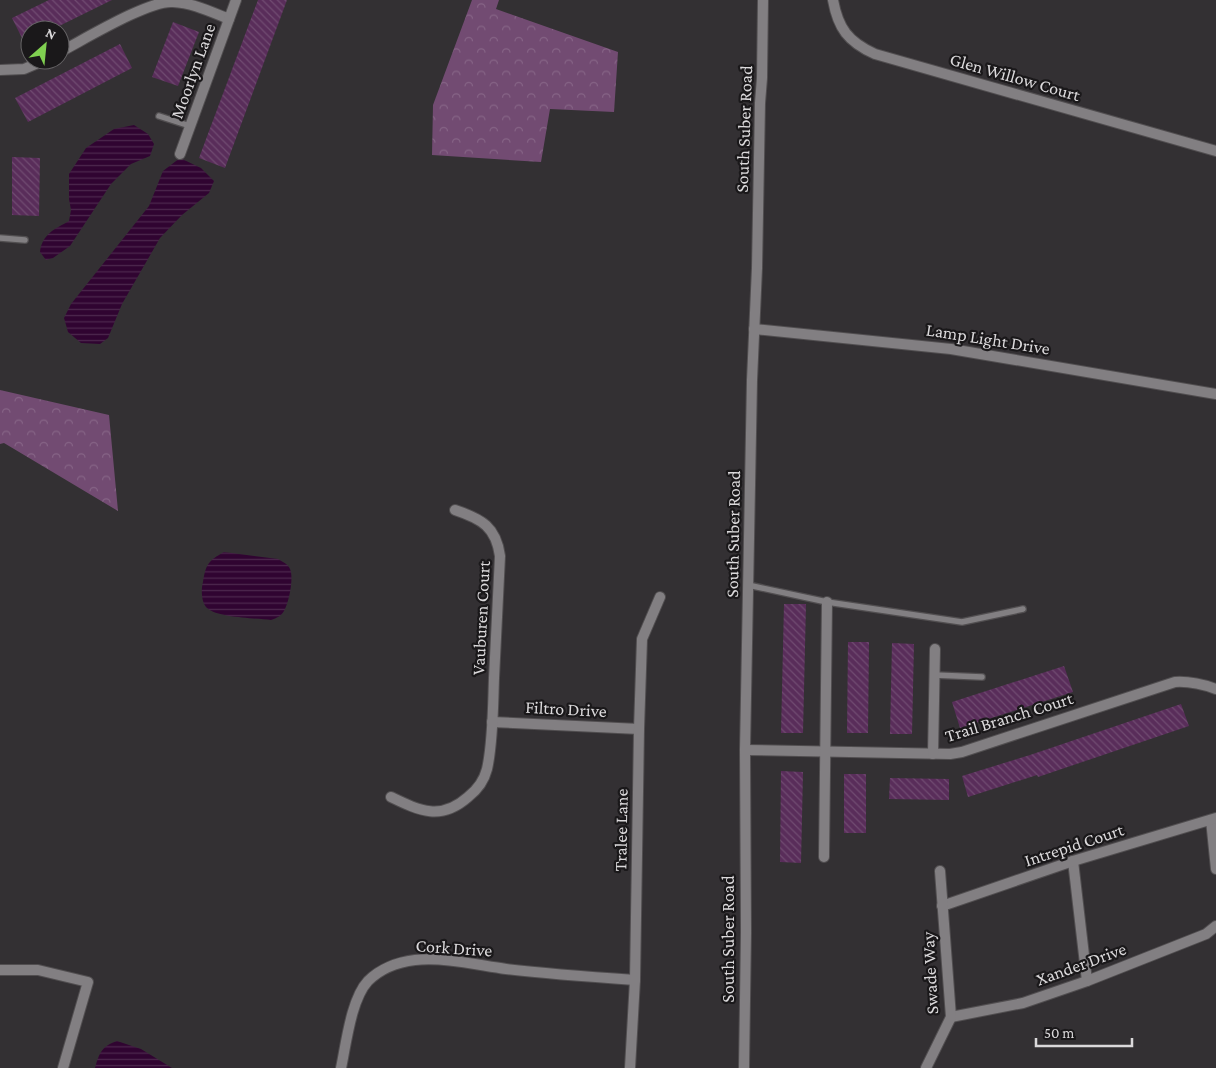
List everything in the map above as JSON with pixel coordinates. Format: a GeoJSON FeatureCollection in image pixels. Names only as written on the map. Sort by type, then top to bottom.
{"type":"FeatureCollection","features":[{"type":"Feature","properties":{"kind":"street","name":"Moorlyn Lane"},"geometry":{"type":"LineString","coordinates":[[180,154],[236,0]]}},
{"type":"Feature","properties":{"kind":"street","name":"South Suber Road"},"geometry":{"type":"LineString","coordinates":[[744,1068],[746,932],[745,750],[763,0]]}},
{"type":"Feature","properties":{"kind":"street","name":"Glen Willow Court"},"geometry":{"type":"LineString","coordinates":[[833,0],[838,21],[843,30],[856,44],[874,54],[1216,151]]}},
{"type":"Feature","properties":{"kind":"street"},"geometry":{"type":"LineString","coordinates":[[70,47],[143,9],[164,2],[184,3],[229,19]]}},
{"type":"Feature","properties":{"kind":"street"},"geometry":{"type":"LineString","coordinates":[[0,70],[20,68]]}},
{"type":"Feature","properties":{"kind":"street","name":"Lamp Light Drive"},"geometry":{"type":"LineString","coordinates":[[754,329],[952,349],[1216,394]]}},
{"type":"Feature","properties":{"kind":"street","name":"Vauburen Court"},"geometry":{"type":"LineString","coordinates":[[391,797],[414,808],[428,812],[442,812],[460,804],[481,784],[487,769],[492,722],[500,556],[498,542],[492,531],[482,522],[455,510]]}},
{"type":"Feature","properties":{"kind":"street","name":"Tralee Lane"},"geometry":{"type":"LineString","coordinates":[[630,1068],[635,980],[642,639],[660,597]]}},
{"type":"Feature","properties":{"kind":"street"},"geometry":{"type":"LineString","coordinates":[[824,857],[827,602]]}},
{"type":"Feature","properties":{"kind":"street"},"geometry":{"type":"LineString","coordinates":[[933,754],[935,649]]}},
{"type":"Feature","properties":{"kind":"street","name":"Trail Branch Court"},"geometry":{"type":"LineString","coordinates":[[745,750],[933,754],[962,752],[1175,682],[1200,683],[1216,689]]}},
{"type":"Feature","properties":{"kind":"street","name":"Filtro Drive"},"geometry":{"type":"LineString","coordinates":[[492,722],[639,729]]}},
{"type":"Feature","properties":{"kind":"street"},"geometry":{"type":"LineString","coordinates":[[1214,819],[1216,869]]}},
{"type":"Feature","properties":{"kind":"street","name":"Intrepid Court"},"geometry":{"type":"LineString","coordinates":[[942,906],[1073,861],[1214,819]]}},
{"type":"Feature","properties":{"kind":"street"},"geometry":{"type":"LineString","coordinates":[[1073,861],[1087,981]]}},
{"type":"Feature","properties":{"kind":"street","name":"Swade Way"},"geometry":{"type":"LineString","coordinates":[[926,1068],[951,1018],[940,871]]}},
{"type":"Feature","properties":{"kind":"street","name":"Xander Drive"},"geometry":{"type":"LineString","coordinates":[[951,1018],[1023,1003],[1087,981],[1206,934],[1216,926]]}},
{"type":"Feature","properties":{"kind":"street","name":"Cork Drive"},"geometry":{"type":"LineString","coordinates":[[341,1068],[351,1019],[357,1001],[367,982],[381,971],[398,963],[416,960],[440,960],[567,976],[635,980]]}},
{"type":"Feature","properties":{"kind":"street"},"geometry":{"type":"LineString","coordinates":[[0,970],[38,970],[88,982],[63,1068]]}},
{"type":"Feature","properties":{"kind":"lane"},"geometry":{"type":"LineString","coordinates":[[159,116],[190,126]]}},
{"type":"Feature","properties":{"kind":"lane"},"geometry":{"type":"LineString","coordinates":[[0,238],[25,240]]}},
{"type":"Feature","properties":{"kind":"lane"},"geometry":{"type":"LineString","coordinates":[[748,585],[827,602],[962,622],[1023,609]]}},
{"type":"Feature","properties":{"kind":"lane"},"geometry":{"type":"LineString","coordinates":[[934,675],[982,677]]}},
{"type":"Feature","properties":{"kind":"green space"},"geometry":{"type":"Polygon","coordinates":[[[472,0],[499,0],[496,9],[618,52],[614,112],[550,109],[541,162],[432,155],[433,105],[472,0]]]}},
{"type":"Feature","properties":{"kind":"green space"},"geometry":{"type":"Polygon","coordinates":[[[0,390],[109,415],[118,511],[4,443],[0,444],[0,390]]]}},
{"type":"Feature","properties":{"kind":"shaded area"},"geometry":{"type":"Polygon","coordinates":[[[134,125],[148,134],[154,144],[150,156],[131,164],[111,184],[70,246],[53,258],[46,260],[40,252],[43,241],[46,236],[69,221],[71,210],[69,174],[86,148],[114,129],[134,125]]]}},
{"type":"Feature","properties":{"kind":"shaded area"},"geometry":{"type":"Polygon","coordinates":[[[180,158],[201,168],[214,181],[209,193],[182,215],[160,238],[122,304],[108,338],[100,344],[81,343],[68,332],[64,318],[71,304],[149,206],[163,171],[180,158]]]}},
{"type":"Feature","properties":{"kind":"shaded area"},"geometry":{"type":"Polygon","coordinates":[[[224,552],[278,559],[288,566],[291,573],[290,590],[288,602],[280,616],[271,620],[238,617],[220,614],[207,608],[202,592],[205,571],[214,558],[224,552]]]}},
{"type":"Feature","properties":{"kind":"shaded area"},"geometry":{"type":"Polygon","coordinates":[[[117,1041],[141,1049],[172,1068],[95,1068],[102,1051],[108,1045],[117,1041]]]}},
{"type":"Feature","properties":{"kind":"building"},"geometry":{"type":"Polygon","coordinates":[[[49,0],[112,0],[70,21],[20,20],[20,34],[12,18],[49,0]]]}},
{"type":"Feature","properties":{"kind":"building"},"geometry":{"type":"Polygon","coordinates":[[[258,0],[287,0],[225,168],[199,158],[258,0]]]}},
{"type":"Feature","properties":{"kind":"building"},"geometry":{"type":"Polygon","coordinates":[[[173,22],[199,32],[178,86],[152,77],[173,22]]]}},
{"type":"Feature","properties":{"kind":"building"},"geometry":{"type":"Polygon","coordinates":[[[120,44],[132,68],[28,122],[15,98],[120,44]]]}},
{"type":"Feature","properties":{"kind":"building"},"geometry":{"type":"Polygon","coordinates":[[[12,157],[40,158],[39,216],[12,215],[12,157]]]}},
{"type":"Feature","properties":{"kind":"building"},"geometry":{"type":"Polygon","coordinates":[[[784,604],[806,604],[803,733],[781,733],[784,604]]]}},
{"type":"Feature","properties":{"kind":"building"},"geometry":{"type":"Polygon","coordinates":[[[848,642],[869,642],[868,733],[847,733],[848,642]]]}},
{"type":"Feature","properties":{"kind":"building"},"geometry":{"type":"Polygon","coordinates":[[[892,643],[914,644],[912,734],[890,734],[892,643]]]}},
{"type":"Feature","properties":{"kind":"building"},"geometry":{"type":"Polygon","coordinates":[[[1064,666],[1073,692],[960,728],[952,702],[1064,666]]]}},
{"type":"Feature","properties":{"kind":"building"},"geometry":{"type":"Polygon","coordinates":[[[1181,704],[1189,726],[1038,777],[1037,775],[968,797],[962,776],[1181,704]]]}},
{"type":"Feature","properties":{"kind":"building"},"geometry":{"type":"Polygon","coordinates":[[[781,771],[803,772],[801,863],[780,862],[781,771]]]}},
{"type":"Feature","properties":{"kind":"building"},"geometry":{"type":"Polygon","coordinates":[[[844,774],[866,774],[866,833],[844,833],[844,774]]]}},
{"type":"Feature","properties":{"kind":"building"},"geometry":{"type":"Polygon","coordinates":[[[890,778],[949,779],[949,800],[889,799],[890,778]]]}}]}
